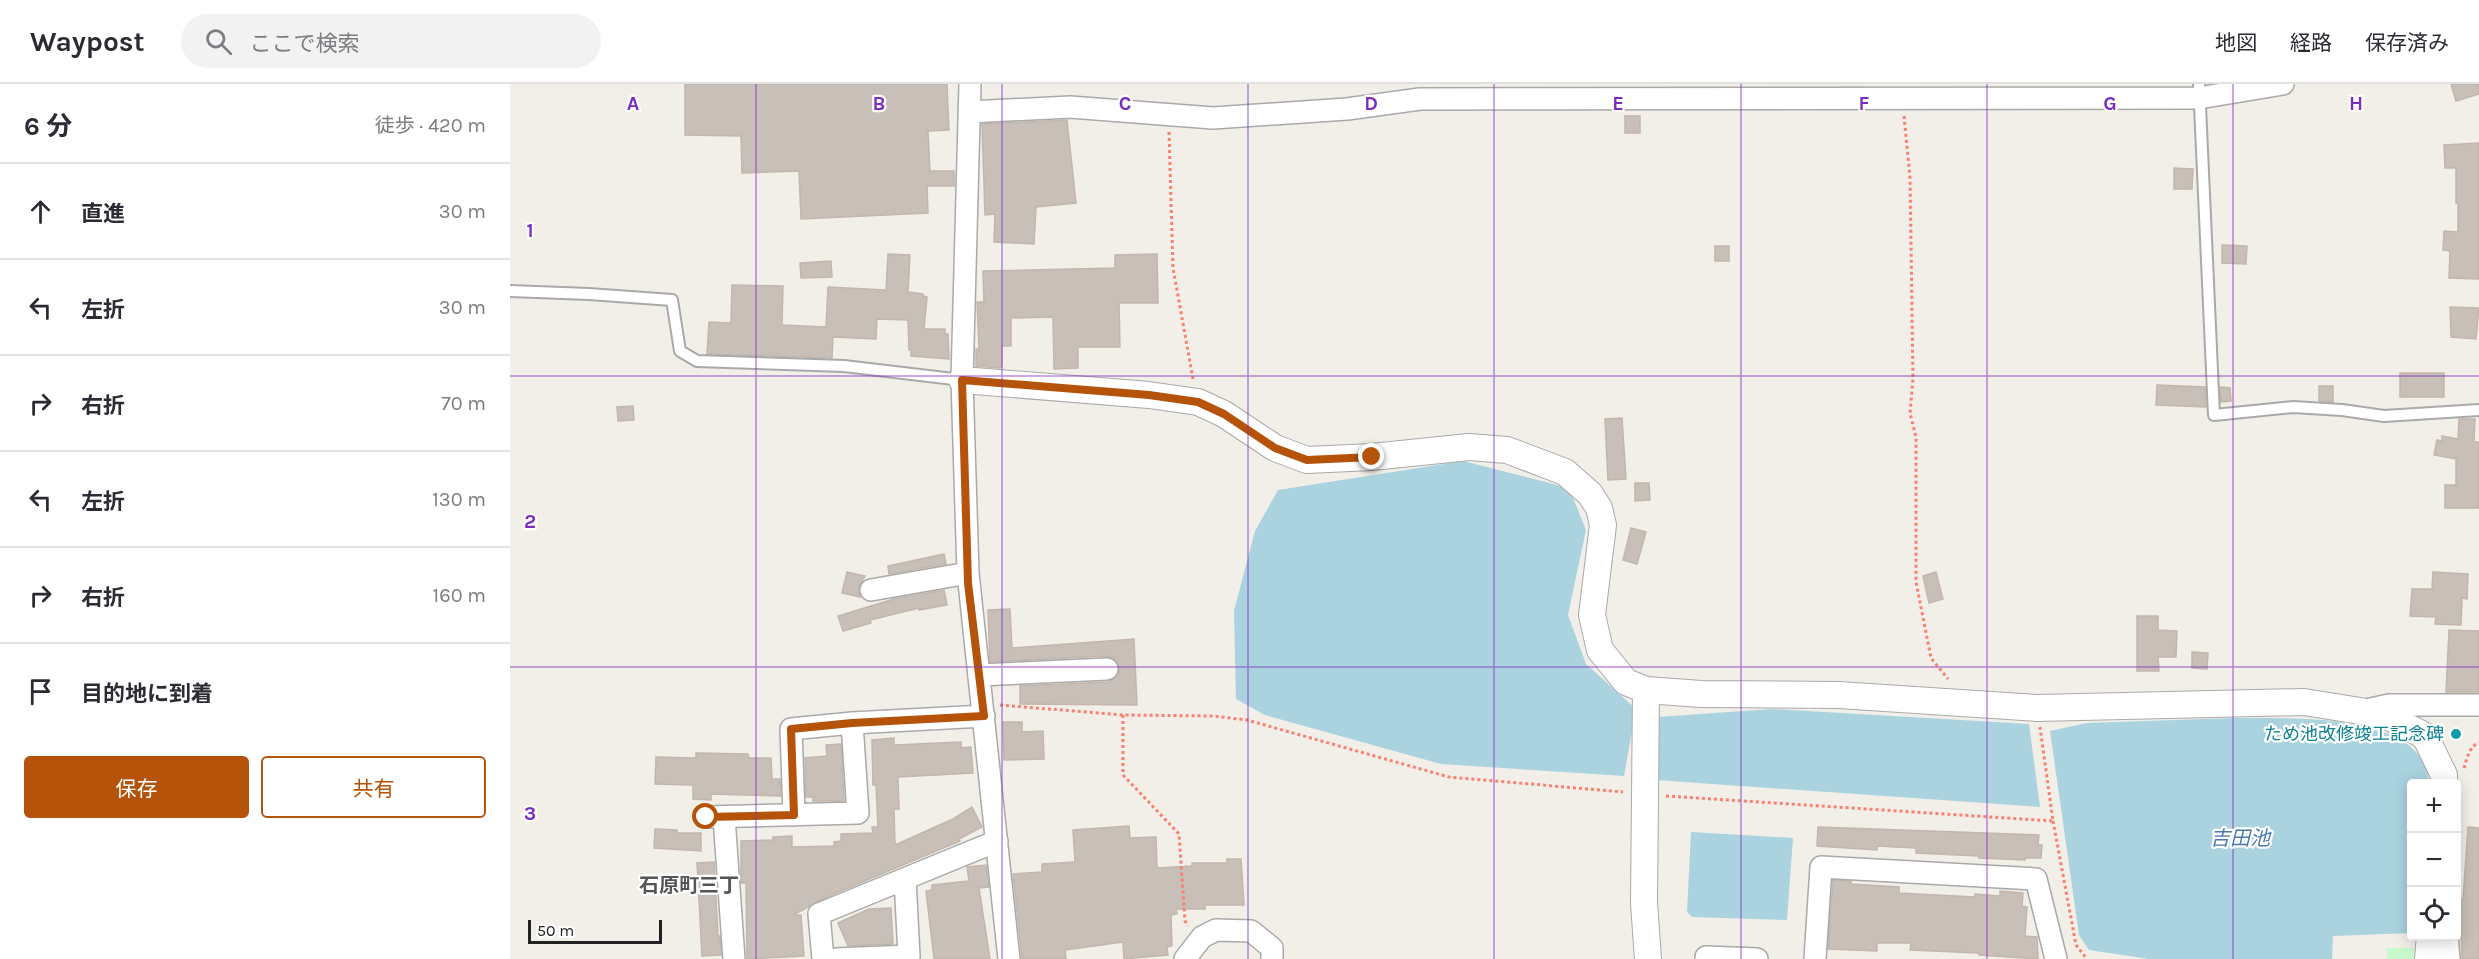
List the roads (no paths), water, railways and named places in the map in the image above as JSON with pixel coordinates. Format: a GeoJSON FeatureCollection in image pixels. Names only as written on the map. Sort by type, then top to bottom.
{"type":"FeatureCollection","features":[{"type":"Feature","properties":{"kind":"street"},"geometry":{"type":"LineString","coordinates":[[970,84],[962,380],[968,573],[1009,959]]}},
{"type":"Feature","properties":{"kind":"street"},"geometry":{"type":"LineString","coordinates":[[970,112],[1070,107],[1213,118],[1347,109],[1420,99],[1903,97],[2199,91],[2283,84]]}},
{"type":"Feature","properties":{"kind":"street"},"geometry":{"type":"LineString","coordinates":[[962,380],[1149,395],[1198,402],[1224,414],[1275,448],[1307,460],[1372,457],[1469,447],[1507,450],[1565,472],[1590,494],[1599,508],[1603,525],[1592,615],[1600,650],[1626,682],[1646,690],[1701,694],[1839,695],[2037,708],[2304,702],[2385,715],[2426,736],[2445,775],[2453,779]]}},
{"type":"Feature","properties":{"kind":"street"},"geometry":{"type":"LineString","coordinates":[[872,590],[968,573]]}},
{"type":"Feature","properties":{"kind":"street"},"geometry":{"type":"LineString","coordinates":[[979,675],[1107,669]]}},
{"type":"Feature","properties":{"kind":"street"},"geometry":{"type":"LineString","coordinates":[[1646,690],[1644,903],[1648,959]]}},
{"type":"Feature","properties":{"kind":"street"},"geometry":{"type":"LineString","coordinates":[[2364,710],[2389,705],[2479,705]]}},
{"type":"Feature","properties":{"kind":"street"},"geometry":{"type":"LineString","coordinates":[[794,815],[791,729],[984,710]]}},
{"type":"Feature","properties":{"kind":"street"},"geometry":{"type":"LineString","coordinates":[[734,959],[715,817],[858,813],[852,723]]}},
{"type":"Feature","properties":{"kind":"street"},"geometry":{"type":"LineString","coordinates":[[823,959],[819,915],[997,841]]}},
{"type":"Feature","properties":{"kind":"street"},"geometry":{"type":"LineString","coordinates":[[1815,959],[1821,867],[2036,879],[2056,959]]}},
{"type":"Feature","properties":{"kind":"street"},"geometry":{"type":"LineString","coordinates":[[836,959],[909,956],[905,879]]}},
{"type":"Feature","properties":{"kind":"street"},"geometry":{"type":"LineString","coordinates":[[1191,951],[1202,937],[1216,930],[1251,931],[1272,948],[1272,959]]}},
{"type":"Feature","properties":{"kind":"street"},"geometry":{"type":"LineString","coordinates":[[2427,959],[2429,941]]}},
{"type":"Feature","properties":{"kind":"street"},"geometry":{"type":"LineString","coordinates":[[2447,941],[2449,959]]}},
{"type":"Feature","properties":{"kind":"street"},"geometry":{"type":"LineString","coordinates":[[1706,959],[1706,957],[1757,959]]}},
{"type":"Feature","properties":{"kind":"lane"},"geometry":{"type":"LineString","coordinates":[[2199,91],[2214,415],[2293,407],[2342,410],[2384,416],[2479,410]]}},
{"type":"Feature","properties":{"kind":"lane"},"geometry":{"type":"LineString","coordinates":[[510,291],[672,300],[680,351],[697,361],[844,366],[962,380]]}},
{"type":"Feature","properties":{"kind":"water"},"geometry":{"type":"Polygon","coordinates":[[[1463,461],[1569,488],[1586,530],[1568,615],[1586,664],[1636,709],[1624,776],[1441,764],[1265,715],[1236,699],[1234,611],[1255,531],[1278,490],[1463,461]]]}},
{"type":"Feature","properties":{"kind":"water"},"geometry":{"type":"Polygon","coordinates":[[[1772,709],[2029,724],[2040,807],[1656,780],[1657,717],[1772,709]]]}},
{"type":"Feature","properties":{"kind":"water","name":"吉田池"},"geometry":{"type":"Polygon","coordinates":[[[2286,718],[2350,724],[2379,731],[2404,742],[2422,759],[2428,779],[2407,779],[2407,933],[2333,936],[2332,959],[2149,959],[2089,950],[2079,935],[2050,731],[2087,723],[2286,718]]]}},
{"type":"Feature","properties":{"kind":"water"},"geometry":{"type":"Polygon","coordinates":[[[1691,832],[1793,838],[1787,920],[1692,917],[1687,912],[1691,832]]]}},
{"type":"Feature","properties":{"kind":"place","name":"ため池改修竣工記念碑"},"geometry":{"type":"Point","coordinates":[2456,734]}},
{"type":"Feature","properties":{"kind":"district","name":"石原町三丁"},"geometry":{"type":"Point","coordinates":[689,885]}}]}
